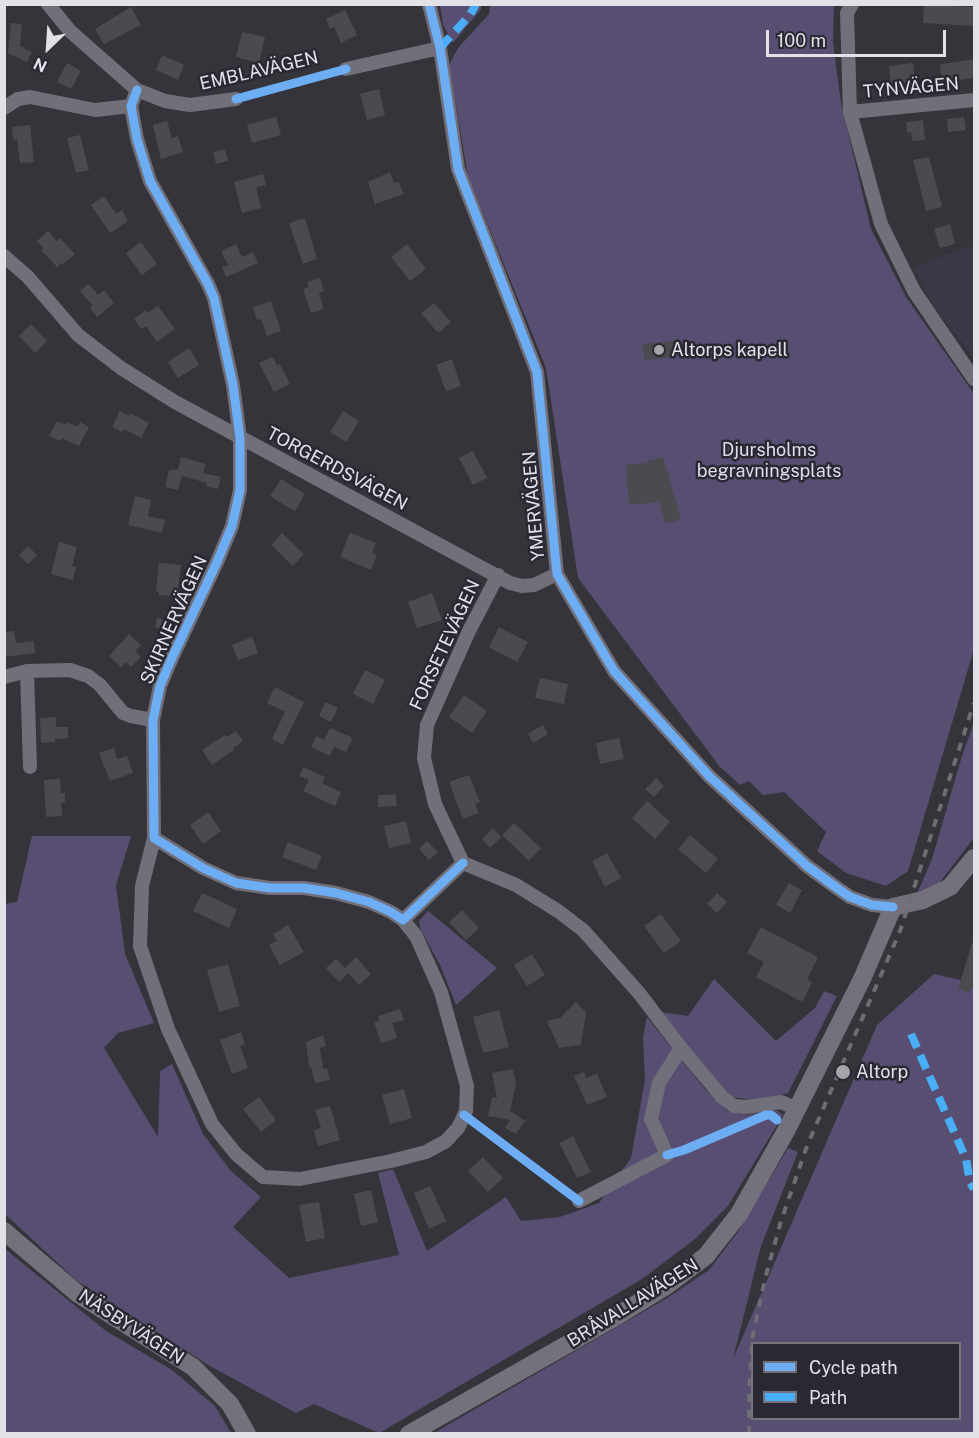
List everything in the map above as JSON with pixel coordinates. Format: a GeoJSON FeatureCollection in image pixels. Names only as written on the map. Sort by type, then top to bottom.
{"type":"FeatureCollection","features":[{"type":"Feature","properties":{"kind":"street","name":"EMBLAVÄGEN"},"geometry":{"type":"LineString","coordinates":[[48,4],[78,39],[137,90],[165,101],[190,105],[236,99]]}},
{"type":"Feature","properties":{"kind":"street","name":"YMERVÄGEN"},"geometry":{"type":"LineString","coordinates":[[429,4],[440,48],[458,170],[537,372],[557,574],[614,671],[709,776],[807,866],[837,888],[850,897],[872,905],[892,907]]}},
{"type":"Feature","properties":{"kind":"street"},"geometry":{"type":"LineString","coordinates":[[847,7],[850,112],[881,224],[914,291],[975,379]]}},
{"type":"Feature","properties":{"kind":"street","name":"EMBLAVÄGEN"},"geometry":{"type":"LineString","coordinates":[[346,69],[440,48]]}},
{"type":"Feature","properties":{"kind":"street"},"geometry":{"type":"LineString","coordinates":[[4,108],[18,99],[30,97],[94,110],[131,106],[137,90]]}},
{"type":"Feature","properties":{"kind":"street","name":"TYNVÄGEN"},"geometry":{"type":"LineString","coordinates":[[850,112],[975,100]]}},
{"type":"Feature","properties":{"kind":"street","name":"SKIRNERVÄGEN"},"geometry":{"type":"LineString","coordinates":[[131,106],[137,140],[150,181],[214,298],[233,385],[240,438],[240,490],[232,526],[160,686],[153,720],[154,838],[142,886],[140,946],[168,1029],[212,1124],[236,1154],[263,1177],[300,1179],[391,1161],[426,1152],[446,1141],[458,1128],[466,1110],[467,1086],[441,992],[416,936],[403,920]]}},
{"type":"Feature","properties":{"kind":"street","name":"TORGERDSVÄGEN"},"geometry":{"type":"LineString","coordinates":[[4,256],[28,278],[78,335],[112,362],[175,402],[510,583],[522,586],[534,585],[557,574]]}},
{"type":"Feature","properties":{"kind":"street","name":"FORSETEVÄGEN"},"geometry":{"type":"LineString","coordinates":[[463,863],[435,804],[424,758],[424,742],[427,725],[436,701],[498,575]]}},
{"type":"Feature","properties":{"kind":"street"},"geometry":{"type":"LineString","coordinates":[[4,677],[27,671],[70,670],[88,676],[100,684],[123,713],[153,720]]}},
{"type":"Feature","properties":{"kind":"street"},"geometry":{"type":"LineString","coordinates":[[27,671],[30,767]]}},
{"type":"Feature","properties":{"kind":"street"},"geometry":{"type":"LineString","coordinates":[[154,838],[203,868],[236,883],[336,893],[369,902],[403,920],[463,863],[516,885],[558,911],[583,930],[639,993],[722,1097],[734,1106],[747,1107],[781,1102],[797,1109]]}},
{"type":"Feature","properties":{"kind":"street"},"geometry":{"type":"LineString","coordinates":[[892,907],[923,900],[950,887],[975,858]]}},
{"type":"Feature","properties":{"kind":"street","name":"BRÅVALLAVÄGEN"},"geometry":{"type":"LineString","coordinates":[[409,1434],[612,1319],[666,1286],[706,1256],[739,1214],[797,1109],[862,979],[892,907]]}},
{"type":"Feature","properties":{"kind":"street"},"geometry":{"type":"LineString","coordinates":[[579,1201],[667,1155],[651,1119],[659,1083],[681,1048]]}},
{"type":"Feature","properties":{"kind":"street","name":"NÄSBYVÄGEN"},"geometry":{"type":"LineString","coordinates":[[4,1231],[78,1294],[193,1367],[230,1404],[247,1434]]}},
{"type":"Feature","properties":{"kind":"shaded area"},"geometry":{"type":"Polygon","coordinates":[[[969,246],[974,248],[974,357],[934,307],[914,267],[969,246]]]}},
{"type":"Feature","properties":{"kind":"green space"},"geometry":{"type":"Polygon","coordinates":[[[440,4],[481,5],[481,9],[453,43],[443,25],[440,4]]]}},
{"type":"Feature","properties":{"kind":"green space","name":"Djursholms begravningsplats"},"geometry":{"type":"Polygon","coordinates":[[[490,5],[834,5],[833,42],[841,103],[871,229],[906,297],[974,394],[974,649],[908,871],[886,886],[846,873],[817,851],[826,832],[784,792],[763,795],[749,781],[740,785],[720,767],[578,578],[546,368],[468,176],[449,65],[458,48],[489,14],[490,5]]]}},
{"type":"Feature","properties":{"kind":"green space"},"geometry":{"type":"Polygon","coordinates":[[[974,722],[974,838],[937,886],[917,894],[932,859],[974,722]]]}},
{"type":"Feature","properties":{"kind":"green space"},"geometry":{"type":"Polygon","coordinates":[[[32,836],[131,836],[116,885],[125,954],[154,1023],[118,1033],[104,1048],[158,1137],[160,1071],[172,1064],[203,1134],[230,1170],[261,1197],[233,1227],[289,1278],[399,1255],[378,1173],[393,1169],[427,1251],[506,1197],[521,1221],[560,1217],[599,1203],[631,1158],[645,1080],[643,1037],[647,1017],[705,1089],[728,1111],[748,1115],[769,1109],[783,1115],[728,1206],[695,1239],[642,1279],[379,1433],[314,1404],[296,1413],[210,1366],[77,1281],[5,1214],[4,904],[17,902],[32,836]]]}},
{"type":"Feature","properties":{"kind":"green space"},"geometry":{"type":"Polygon","coordinates":[[[428,911],[497,968],[456,1005],[440,965],[420,928],[419,921],[428,911]]]}},
{"type":"Feature","properties":{"kind":"green space"},"geometry":{"type":"Polygon","coordinates":[[[934,974],[974,983],[974,1433],[432,1434],[667,1298],[709,1270],[737,1233],[788,1148],[798,1152],[761,1246],[733,1359],[877,1025],[934,974]]]}},
{"type":"Feature","properties":{"kind":"green space"},"geometry":{"type":"Polygon","coordinates":[[[714,979],[776,1041],[815,1008],[824,991],[837,996],[788,1093],[760,1101],[732,1097],[706,1072],[661,1012],[688,1016],[714,979]]]}},
{"type":"Feature","properties":{"kind":"green space"},"geometry":{"type":"Polygon","coordinates":[[[4,1248],[106,1331],[172,1370],[215,1406],[231,1433],[5,1433],[4,1248]]]}},
{"type":"Feature","properties":{"kind":"building"},"geometry":{"type":"Polygon","coordinates":[[[924,5],[975,7],[975,26],[923,23],[924,5]]]}},
{"type":"Feature","properties":{"kind":"building"},"geometry":{"type":"Polygon","coordinates":[[[131,7],[141,25],[104,44],[95,29],[131,7]]]}},
{"type":"Feature","properties":{"kind":"building"},"geometry":{"type":"Polygon","coordinates":[[[345,10],[357,35],[341,43],[334,27],[330,29],[326,19],[345,10]]]}},
{"type":"Feature","properties":{"kind":"building"},"geometry":{"type":"Polygon","coordinates":[[[11,23],[22,24],[20,46],[32,52],[27,62],[8,53],[11,23]]]}},
{"type":"Feature","properties":{"kind":"building"},"geometry":{"type":"Polygon","coordinates":[[[242,32],[265,37],[259,63],[236,57],[242,32]]]}},
{"type":"Feature","properties":{"kind":"building"},"geometry":{"type":"Polygon","coordinates":[[[162,55],[184,65],[178,80],[156,70],[162,55]]]}},
{"type":"Feature","properties":{"kind":"building"},"geometry":{"type":"Polygon","coordinates":[[[975,59],[975,78],[942,82],[940,64],[975,59]]]}},
{"type":"Feature","properties":{"kind":"building"},"geometry":{"type":"Polygon","coordinates":[[[67,63],[81,71],[71,89],[57,82],[67,63]]]}},
{"type":"Feature","properties":{"kind":"building"},"geometry":{"type":"Polygon","coordinates":[[[913,63],[915,82],[891,85],[889,66],[913,63]]]}},
{"type":"Feature","properties":{"kind":"building"},"geometry":{"type":"Polygon","coordinates":[[[379,89],[385,115],[367,120],[360,94],[379,89]]]}},
{"type":"Feature","properties":{"kind":"building"},"geometry":{"type":"Polygon","coordinates":[[[276,117],[281,135],[252,143],[247,125],[276,117]]]}},
{"type":"Feature","properties":{"kind":"building"},"geometry":{"type":"Polygon","coordinates":[[[964,117],[966,130],[948,132],[947,119],[964,117]]]}},
{"type":"Feature","properties":{"kind":"building"},"geometry":{"type":"Polygon","coordinates":[[[923,120],[925,140],[912,141],[911,132],[907,133],[906,122],[923,120]]]}},
{"type":"Feature","properties":{"kind":"building"},"geometry":{"type":"Polygon","coordinates":[[[167,121],[172,138],[178,136],[183,152],[161,159],[153,125],[167,121]]]}},
{"type":"Feature","properties":{"kind":"building"},"geometry":{"type":"Polygon","coordinates":[[[30,125],[34,162],[20,163],[17,139],[13,140],[12,127],[30,125]]]}},
{"type":"Feature","properties":{"kind":"building"},"geometry":{"type":"Polygon","coordinates":[[[80,135],[89,170],[76,173],[67,138],[80,135]]]}},
{"type":"Feature","properties":{"kind":"building"},"geometry":{"type":"Polygon","coordinates":[[[225,149],[228,161],[216,164],[213,152],[225,149]]]}},
{"type":"Feature","properties":{"kind":"building"},"geometry":{"type":"Polygon","coordinates":[[[929,157],[942,207],[926,211],[913,160],[929,157]]]}},
{"type":"Feature","properties":{"kind":"building"},"geometry":{"type":"Polygon","coordinates":[[[390,172],[394,183],[399,182],[404,194],[375,204],[368,182],[390,172]]]}},
{"type":"Feature","properties":{"kind":"building"},"geometry":{"type":"Polygon","coordinates":[[[263,174],[266,185],[256,187],[261,208],[242,213],[234,182],[263,174]]]}},
{"type":"Feature","properties":{"kind":"building"},"geometry":{"type":"Polygon","coordinates":[[[104,196],[116,214],[122,210],[128,221],[110,233],[91,205],[104,196]]]}},
{"type":"Feature","properties":{"kind":"building"},"geometry":{"type":"Polygon","coordinates":[[[305,218],[317,259],[303,264],[289,223],[305,218]]]}},
{"type":"Feature","properties":{"kind":"building"},"geometry":{"type":"Polygon","coordinates":[[[950,224],[955,244],[940,248],[934,229],[950,224]]]}},
{"type":"Feature","properties":{"kind":"building"},"geometry":{"type":"Polygon","coordinates":[[[48,231],[57,241],[60,238],[75,254],[57,267],[41,250],[43,248],[37,241],[48,231]]]}},
{"type":"Feature","properties":{"kind":"building"},"geometry":{"type":"Polygon","coordinates":[[[141,242],[157,264],[142,275],[126,253],[141,242]]]}},
{"type":"Feature","properties":{"kind":"building"},"geometry":{"type":"Polygon","coordinates":[[[236,244],[242,257],[253,252],[258,263],[226,277],[222,267],[228,265],[221,251],[236,244]]]}},
{"type":"Feature","properties":{"kind":"building"},"geometry":{"type":"Polygon","coordinates":[[[407,244],[426,269],[410,281],[391,257],[407,244]]]}},
{"type":"Feature","properties":{"kind":"building"},"geometry":{"type":"Polygon","coordinates":[[[320,278],[324,291],[319,293],[324,309],[311,313],[303,289],[309,287],[307,282],[320,278]]]}},
{"type":"Feature","properties":{"kind":"building"},"geometry":{"type":"Polygon","coordinates":[[[89,284],[98,295],[104,290],[114,303],[97,317],[90,308],[92,305],[80,291],[89,284]]]}},
{"type":"Feature","properties":{"kind":"building"},"geometry":{"type":"Polygon","coordinates":[[[271,301],[281,331],[267,336],[261,319],[257,320],[253,307],[271,301]]]}},
{"type":"Feature","properties":{"kind":"building"},"geometry":{"type":"Polygon","coordinates":[[[434,303],[451,322],[438,333],[421,313],[434,303]]]}},
{"type":"Feature","properties":{"kind":"building"},"geometry":{"type":"Polygon","coordinates":[[[158,306],[175,329],[157,342],[146,326],[141,329],[134,319],[146,310],[148,313],[158,306]]]}},
{"type":"Feature","properties":{"kind":"building"},"geometry":{"type":"Polygon","coordinates":[[[31,324],[47,341],[35,353],[19,336],[31,324]]]}},
{"type":"Feature","properties":{"kind":"building","name":"Altorps kapell"},"geometry":{"type":"Polygon","coordinates":[[[674,341],[675,357],[645,360],[643,344],[674,341]]]}},
{"type":"Feature","properties":{"kind":"building"},"geometry":{"type":"Polygon","coordinates":[[[189,348],[199,365],[178,378],[168,362],[189,348]]]}},
{"type":"Feature","properties":{"kind":"building"},"geometry":{"type":"Polygon","coordinates":[[[273,357],[277,365],[280,364],[290,384],[274,392],[259,363],[273,357]]]}},
{"type":"Feature","properties":{"kind":"building"},"geometry":{"type":"Polygon","coordinates":[[[452,359],[461,386],[446,391],[436,365],[452,359]]]}},
{"type":"Feature","properties":{"kind":"building"},"geometry":{"type":"Polygon","coordinates":[[[120,411],[129,416],[130,413],[149,423],[141,438],[124,429],[122,432],[112,427],[120,411]]]}},
{"type":"Feature","properties":{"kind":"building"},"geometry":{"type":"Polygon","coordinates":[[[343,411],[359,421],[346,442],[330,432],[343,411]]]}},
{"type":"Feature","properties":{"kind":"building"},"geometry":{"type":"Polygon","coordinates":[[[57,421],[78,427],[80,422],[89,427],[79,446],[62,438],[60,441],[49,436],[57,421]]]}},
{"type":"Feature","properties":{"kind":"building"},"geometry":{"type":"Polygon","coordinates":[[[473,451],[487,478],[473,485],[459,458],[473,451]]]}},
{"type":"Feature","properties":{"kind":"building"},"geometry":{"type":"Polygon","coordinates":[[[181,457],[206,464],[203,473],[221,477],[218,489],[206,486],[207,483],[182,476],[178,490],[165,487],[169,470],[178,469],[181,457]]]}},
{"type":"Feature","properties":{"kind":"building"},"geometry":{"type":"Polygon","coordinates":[[[663,457],[681,519],[665,524],[659,502],[629,505],[626,465],[648,463],[647,461],[663,457]]]}},
{"type":"Feature","properties":{"kind":"building"},"geometry":{"type":"Polygon","coordinates":[[[281,479],[305,494],[295,511],[270,496],[281,479]]]}},
{"type":"Feature","properties":{"kind":"building"},"geometry":{"type":"Polygon","coordinates":[[[135,496],[151,500],[148,516],[165,520],[162,533],[128,525],[135,496]]]}},
{"type":"Feature","properties":{"kind":"building"},"geometry":{"type":"Polygon","coordinates":[[[282,533],[304,554],[293,566],[271,545],[282,533]]]}},
{"type":"Feature","properties":{"kind":"building"},"geometry":{"type":"Polygon","coordinates":[[[350,533],[376,543],[372,553],[377,555],[371,570],[340,557],[350,533]]]}},
{"type":"Feature","properties":{"kind":"building"},"geometry":{"type":"Polygon","coordinates":[[[59,542],[77,547],[72,566],[76,567],[73,580],[51,574],[59,542]]]}},
{"type":"Feature","properties":{"kind":"building"},"geometry":{"type":"Polygon","coordinates":[[[28,546],[37,555],[28,564],[19,555],[28,546]]]}},
{"type":"Feature","properties":{"kind":"building"},"geometry":{"type":"Polygon","coordinates":[[[159,563],[181,565],[177,597],[159,595],[159,592],[156,592],[159,563]]]}},
{"type":"Feature","properties":{"kind":"building"},"geometry":{"type":"Polygon","coordinates":[[[432,593],[442,620],[417,628],[408,602],[432,593]]]}},
{"type":"Feature","properties":{"kind":"building"},"geometry":{"type":"Polygon","coordinates":[[[157,618],[171,621],[169,630],[155,627],[157,618]]]}},
{"type":"Feature","properties":{"kind":"building"},"geometry":{"type":"Polygon","coordinates":[[[499,627],[528,642],[517,662],[489,647],[499,627]]]}},
{"type":"Feature","properties":{"kind":"building"},"geometry":{"type":"Polygon","coordinates":[[[14,631],[16,643],[34,641],[35,653],[4,657],[4,632],[14,631]]]}},
{"type":"Feature","properties":{"kind":"building"},"geometry":{"type":"Polygon","coordinates":[[[129,634],[141,645],[135,651],[141,657],[131,667],[126,662],[121,667],[109,656],[129,634]]]}},
{"type":"Feature","properties":{"kind":"building"},"geometry":{"type":"Polygon","coordinates":[[[252,637],[258,653],[238,660],[232,645],[252,637]]]}},
{"type":"Feature","properties":{"kind":"building"},"geometry":{"type":"Polygon","coordinates":[[[365,670],[385,680],[373,704],[353,694],[365,670]]]}},
{"type":"Feature","properties":{"kind":"building"},"geometry":{"type":"Polygon","coordinates":[[[540,678],[568,684],[564,704],[535,698],[540,678]]]}},
{"type":"Feature","properties":{"kind":"building"},"geometry":{"type":"Polygon","coordinates":[[[275,687],[304,702],[283,745],[272,739],[285,712],[267,703],[275,687]]]}},
{"type":"Feature","properties":{"kind":"building"},"geometry":{"type":"Polygon","coordinates":[[[464,695],[487,711],[472,733],[449,717],[464,695]]]}},
{"type":"Feature","properties":{"kind":"building"},"geometry":{"type":"Polygon","coordinates":[[[325,702],[338,708],[331,722],[319,716],[325,702]]]}},
{"type":"Feature","properties":{"kind":"building"},"geometry":{"type":"Polygon","coordinates":[[[56,717],[56,727],[68,727],[68,738],[41,743],[40,718],[56,717]]]}},
{"type":"Feature","properties":{"kind":"building"},"geometry":{"type":"Polygon","coordinates":[[[543,725],[548,734],[533,743],[528,734],[543,725]]]}},
{"type":"Feature","properties":{"kind":"building"},"geometry":{"type":"Polygon","coordinates":[[[330,728],[353,738],[346,752],[334,747],[330,756],[311,747],[316,736],[324,740],[330,728]]]}},
{"type":"Feature","properties":{"kind":"building"},"geometry":{"type":"Polygon","coordinates":[[[236,731],[243,741],[212,765],[202,750],[225,735],[227,737],[236,731]]]}},
{"type":"Feature","properties":{"kind":"building"},"geometry":{"type":"Polygon","coordinates":[[[619,738],[624,759],[600,764],[596,743],[619,738]]]}},
{"type":"Feature","properties":{"kind":"building"},"geometry":{"type":"Polygon","coordinates":[[[114,748],[117,759],[127,756],[133,773],[110,781],[99,753],[114,748]]]}},
{"type":"Feature","properties":{"kind":"building"},"geometry":{"type":"Polygon","coordinates":[[[303,767],[325,777],[322,783],[341,792],[335,806],[303,791],[309,780],[299,776],[303,767]]]}},
{"type":"Feature","properties":{"kind":"building"},"geometry":{"type":"Polygon","coordinates":[[[469,775],[480,802],[475,804],[479,813],[463,819],[449,782],[469,775]]]}},
{"type":"Feature","properties":{"kind":"building"},"geometry":{"type":"Polygon","coordinates":[[[656,778],[664,786],[654,797],[645,789],[656,778]]]}},
{"type":"Feature","properties":{"kind":"building"},"geometry":{"type":"Polygon","coordinates":[[[60,779],[61,793],[65,793],[65,802],[61,803],[62,816],[46,817],[44,780],[60,779]]]}},
{"type":"Feature","properties":{"kind":"building"},"geometry":{"type":"Polygon","coordinates":[[[396,794],[397,806],[378,807],[378,795],[396,794]]]}},
{"type":"Feature","properties":{"kind":"building"},"geometry":{"type":"Polygon","coordinates":[[[647,801],[670,822],[655,839],[632,818],[647,801]]]}},
{"type":"Feature","properties":{"kind":"building"},"geometry":{"type":"Polygon","coordinates":[[[208,812],[221,831],[203,844],[190,825],[208,812]]]}},
{"type":"Feature","properties":{"kind":"building"},"geometry":{"type":"Polygon","coordinates":[[[406,821],[411,843],[389,848],[384,826],[406,821]]]}},
{"type":"Feature","properties":{"kind":"building"},"geometry":{"type":"Polygon","coordinates":[[[514,823],[541,848],[529,861],[502,835],[514,823]]]}},
{"type":"Feature","properties":{"kind":"building"},"geometry":{"type":"Polygon","coordinates":[[[493,828],[501,837],[490,848],[482,839],[493,828]]]}},
{"type":"Feature","properties":{"kind":"building"},"geometry":{"type":"Polygon","coordinates":[[[690,835],[718,859],[706,873],[678,849],[690,835]]]}},
{"type":"Feature","properties":{"kind":"building"},"geometry":{"type":"Polygon","coordinates":[[[427,841],[438,852],[429,860],[419,849],[427,841]]]}},
{"type":"Feature","properties":{"kind":"building"},"geometry":{"type":"Polygon","coordinates":[[[288,842],[322,856],[316,870],[282,857],[288,842]]]}},
{"type":"Feature","properties":{"kind":"building"},"geometry":{"type":"Polygon","coordinates":[[[607,853],[621,878],[605,887],[592,861],[607,853]]]}},
{"type":"Feature","properties":{"kind":"building"},"geometry":{"type":"Polygon","coordinates":[[[789,883],[802,890],[790,913],[776,905],[789,883]]]}},
{"type":"Feature","properties":{"kind":"building"},"geometry":{"type":"Polygon","coordinates":[[[202,893],[237,909],[229,928],[193,911],[202,893]]]}},
{"type":"Feature","properties":{"kind":"building"},"geometry":{"type":"Polygon","coordinates":[[[717,893],[727,902],[717,913],[707,904],[717,893]]]}},
{"type":"Feature","properties":{"kind":"building"},"geometry":{"type":"Polygon","coordinates":[[[462,910],[479,928],[466,940],[449,922],[462,910]]]}},
{"type":"Feature","properties":{"kind":"building"},"geometry":{"type":"Polygon","coordinates":[[[661,914],[681,941],[664,953],[644,926],[661,914]]]}},
{"type":"Feature","properties":{"kind":"building"},"geometry":{"type":"Polygon","coordinates":[[[288,925],[304,952],[280,965],[269,945],[277,941],[273,934],[288,925]]]}},
{"type":"Feature","properties":{"kind":"building"},"geometry":{"type":"Polygon","coordinates":[[[761,927],[818,957],[807,979],[812,982],[802,1002],[756,977],[764,962],[747,953],[761,927]]]}},
{"type":"Feature","properties":{"kind":"building"},"geometry":{"type":"Polygon","coordinates":[[[972,943],[975,943],[975,981],[970,993],[958,989],[972,943]]]}},
{"type":"Feature","properties":{"kind":"building"},"geometry":{"type":"Polygon","coordinates":[[[532,954],[545,975],[527,986],[514,965],[532,954]]]}},
{"type":"Feature","properties":{"kind":"building"},"geometry":{"type":"Polygon","coordinates":[[[356,957],[371,974],[359,985],[348,973],[339,982],[326,968],[336,959],[345,968],[356,957]]]}},
{"type":"Feature","properties":{"kind":"building"},"geometry":{"type":"Polygon","coordinates":[[[228,964],[240,1006],[219,1012],[207,970],[228,964]]]}},
{"type":"Feature","properties":{"kind":"building"},"geometry":{"type":"Polygon","coordinates":[[[576,1002],[586,1012],[581,1045],[559,1048],[547,1021],[560,1018],[576,1002]]]}},
{"type":"Feature","properties":{"kind":"building"},"geometry":{"type":"Polygon","coordinates":[[[400,1009],[404,1020],[392,1023],[397,1038],[381,1043],[374,1022],[379,1021],[378,1016],[400,1009]]]}},
{"type":"Feature","properties":{"kind":"building"},"geometry":{"type":"Polygon","coordinates":[[[499,1010],[509,1047],[483,1053],[473,1017],[499,1010]]]}},
{"type":"Feature","properties":{"kind":"building"},"geometry":{"type":"Polygon","coordinates":[[[241,1032],[245,1044],[240,1046],[248,1068],[232,1074],[220,1040],[241,1032]]]}},
{"type":"Feature","properties":{"kind":"building"},"geometry":{"type":"Polygon","coordinates":[[[323,1035],[326,1046],[320,1048],[323,1069],[327,1068],[330,1080],[315,1083],[311,1067],[309,1067],[306,1042],[323,1035]]]}},
{"type":"Feature","properties":{"kind":"building"},"geometry":{"type":"Polygon","coordinates":[[[513,1069],[516,1084],[510,1111],[527,1122],[524,1122],[516,1134],[505,1128],[510,1120],[488,1116],[492,1097],[497,1098],[492,1073],[513,1069]]]}},
{"type":"Feature","properties":{"kind":"building"},"geometry":{"type":"Polygon","coordinates":[[[584,1072],[586,1078],[597,1074],[607,1097],[587,1105],[574,1076],[584,1072]]]}},
{"type":"Feature","properties":{"kind":"building"},"geometry":{"type":"Polygon","coordinates":[[[404,1089],[412,1118],[390,1124],[382,1095],[404,1089]]]}},
{"type":"Feature","properties":{"kind":"building"},"geometry":{"type":"Polygon","coordinates":[[[259,1097],[276,1120],[261,1132],[243,1109],[259,1097]]]}},
{"type":"Feature","properties":{"kind":"building"},"geometry":{"type":"Polygon","coordinates":[[[330,1106],[340,1140],[318,1146],[314,1130],[321,1128],[315,1110],[330,1106]]]}},
{"type":"Feature","properties":{"kind":"building"},"geometry":{"type":"Polygon","coordinates":[[[573,1136],[591,1172],[577,1178],[559,1143],[573,1136]]]}},
{"type":"Feature","properties":{"kind":"building"},"geometry":{"type":"Polygon","coordinates":[[[483,1157],[503,1178],[488,1192],[468,1171],[483,1157]]]}},
{"type":"Feature","properties":{"kind":"building"},"geometry":{"type":"Polygon","coordinates":[[[430,1186],[446,1221],[429,1229],[414,1193],[430,1186]]]}},
{"type":"Feature","properties":{"kind":"building"},"geometry":{"type":"Polygon","coordinates":[[[371,1190],[378,1222],[361,1226],[354,1194],[371,1190]]]}},
{"type":"Feature","properties":{"kind":"building"},"geometry":{"type":"Polygon","coordinates":[[[319,1202],[325,1238],[306,1242],[299,1205],[319,1202]]]}},
{"type":"Feature","properties":{"kind":"railway"},"geometry":{"type":"LineString","coordinates":[[752,1342],[765,1279],[781,1221],[807,1146],[900,931],[974,703]]}},
{"type":"Feature","properties":{"kind":"railway"},"geometry":{"type":"LineString","coordinates":[[749,1434],[751,1359]]}},
{"type":"Feature","properties":{"kind":"marked path"},"geometry":{"type":"LineString","coordinates":[[440,48],[470,15],[476,4]]}},
{"type":"Feature","properties":{"kind":"marked path"},"geometry":{"type":"LineString","coordinates":[[911,1034],[966,1159],[970,1182],[974,1189]]}},
{"type":"Feature","properties":{"kind":"cycle path"},"geometry":{"type":"LineString","coordinates":[[429,4],[440,48],[458,169],[537,372],[557,574],[614,671],[709,776],[807,866],[837,888],[850,897],[872,905],[893,907]]}},
{"type":"Feature","properties":{"kind":"cycle path"},"geometry":{"type":"LineString","coordinates":[[236,99],[346,69]]}},
{"type":"Feature","properties":{"kind":"cycle path"},"geometry":{"type":"LineString","coordinates":[[137,90],[131,106],[137,139],[150,181],[214,298],[233,385],[240,438],[240,490],[232,526],[160,686],[153,720],[154,838],[203,868],[236,883],[336,893],[369,902],[403,920],[463,863]]}},
{"type":"Feature","properties":{"kind":"cycle path"},"geometry":{"type":"LineString","coordinates":[[464,1115],[579,1201]]}},
{"type":"Feature","properties":{"kind":"cycle path"},"geometry":{"type":"LineString","coordinates":[[667,1155],[766,1115],[771,1115],[777,1120]]}},
{"type":"Feature","properties":{"kind":"place","name":"Altorps kapell"},"geometry":{"type":"Point","coordinates":[659,350]}},
{"type":"Feature","properties":{"kind":"place","name":"Altorp"},"geometry":{"type":"Point","coordinates":[843,1072]}}]}
